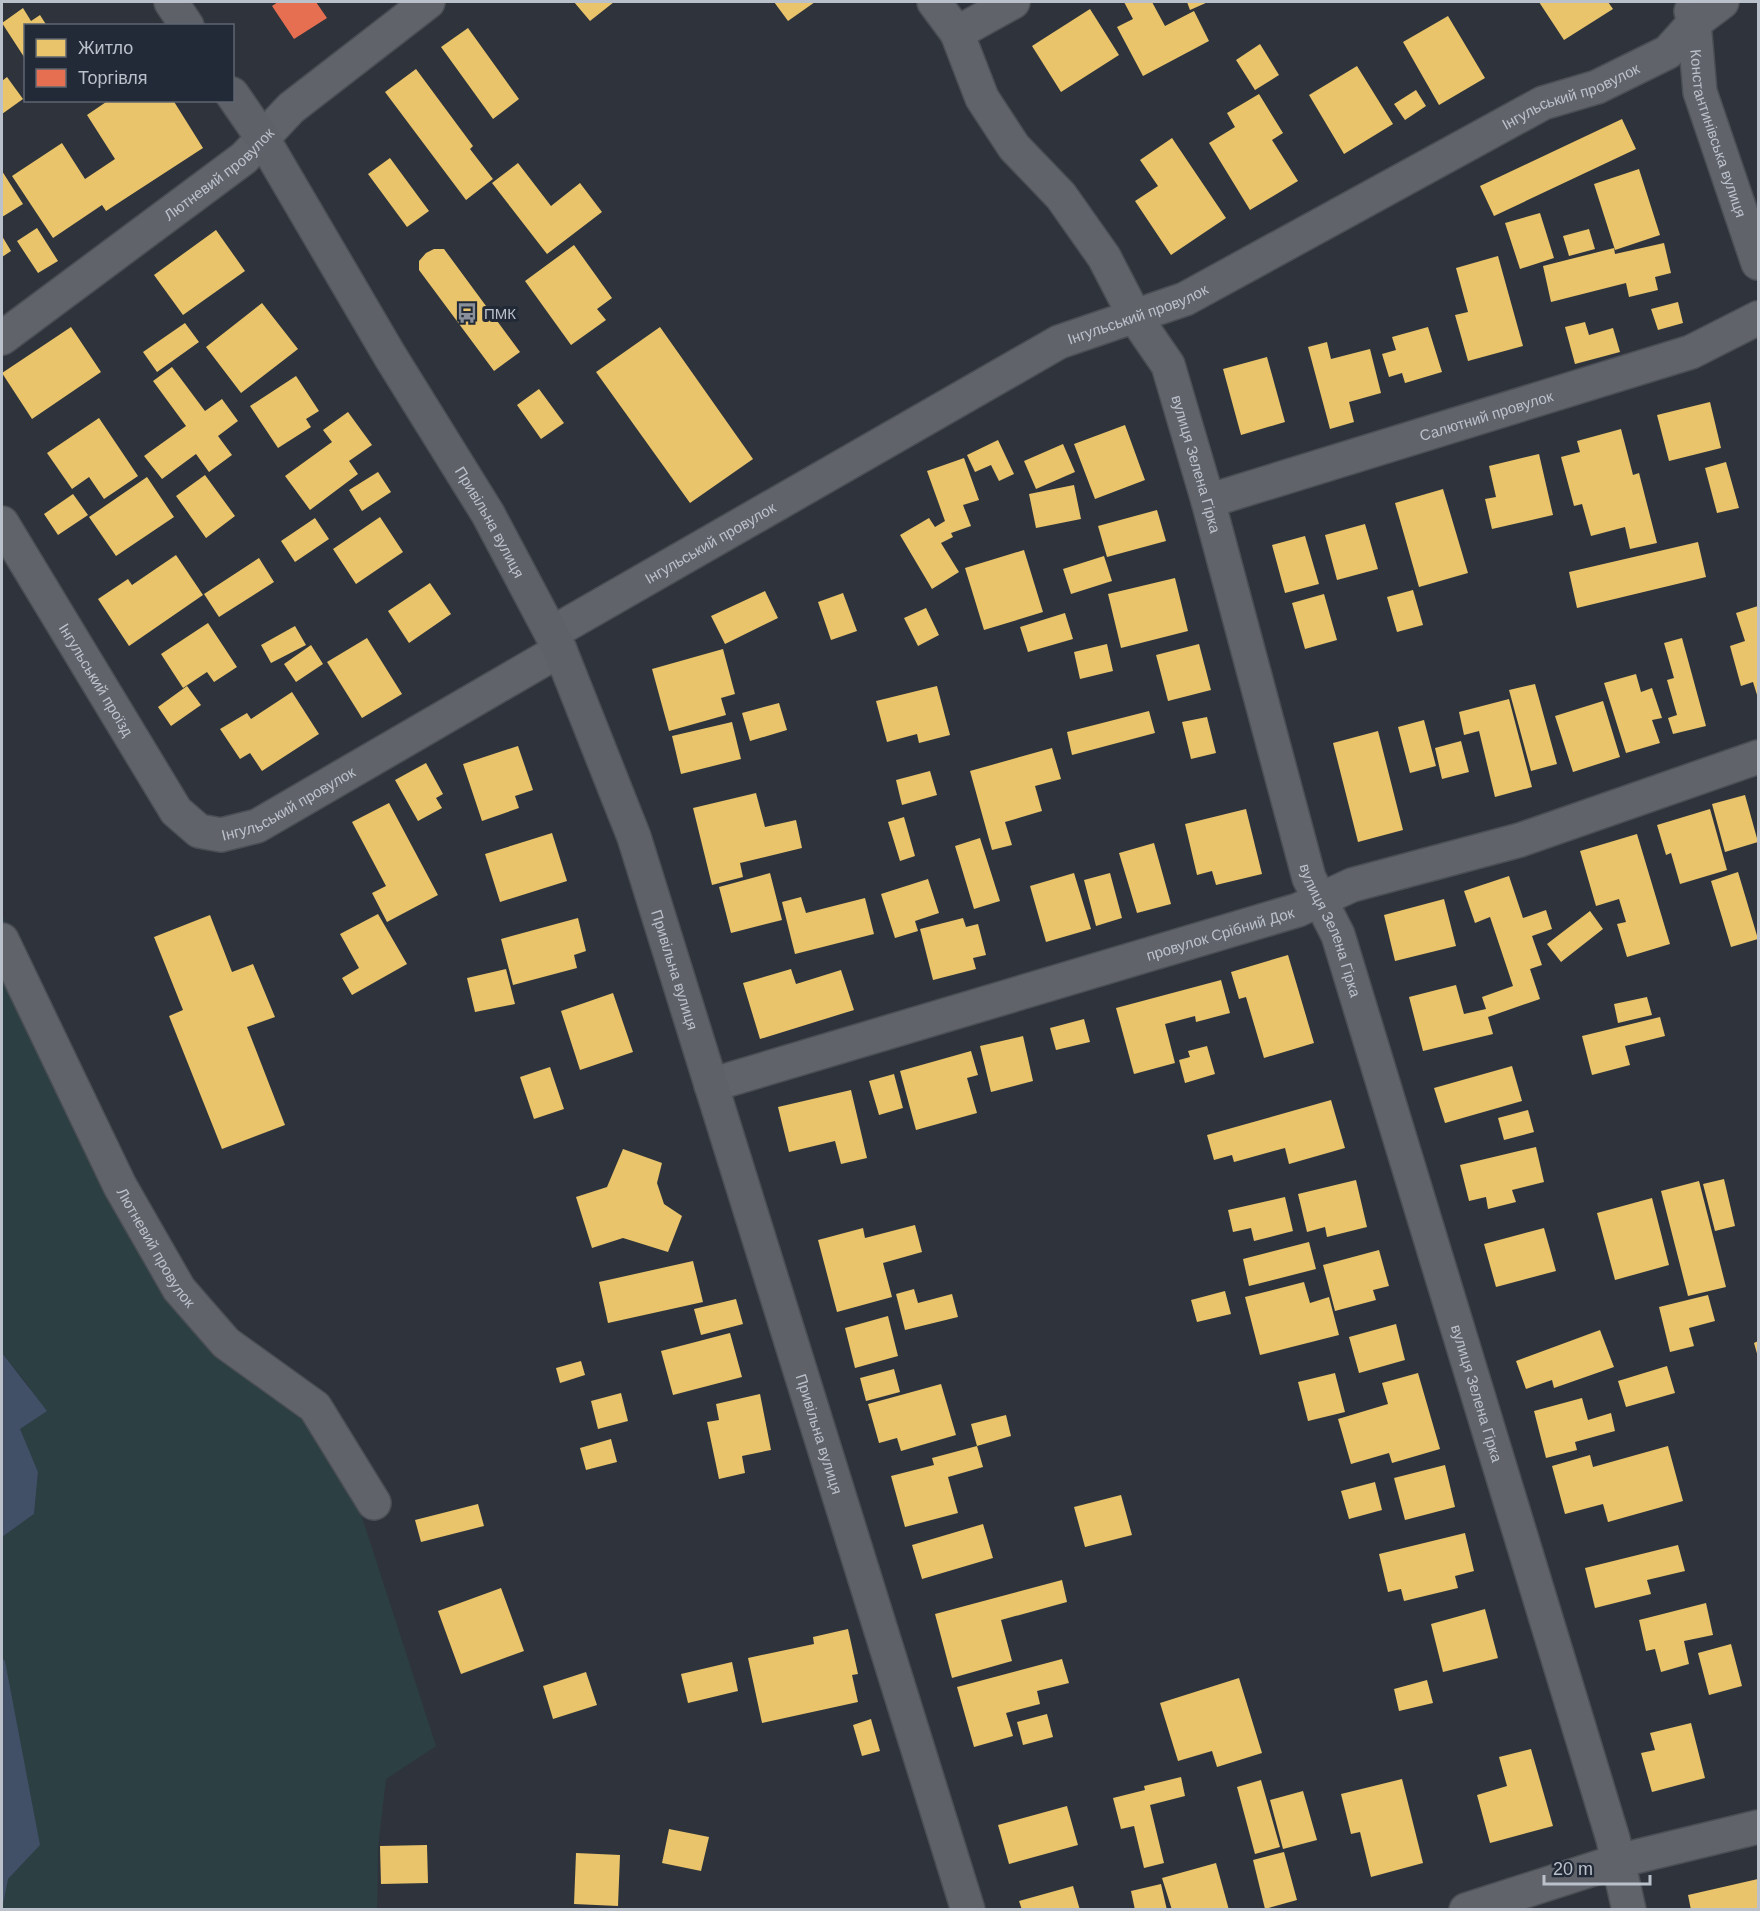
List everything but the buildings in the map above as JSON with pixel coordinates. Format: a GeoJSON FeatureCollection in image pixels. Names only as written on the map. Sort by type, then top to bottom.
{"type":"FeatureCollection","features":[{"type":"Feature","properties":{"kind":"street"},"geometry":{"type":"LineString","coordinates":[[171,2],[185,24]]}},
{"type":"Feature","properties":{"kind":"street","name":"Лютневий провулок"},"geometry":{"type":"LineString","coordinates":[[2,338],[244,158],[291,108],[428,2]]}},
{"type":"Feature","properties":{"kind":"street","name":"вулиця Зелена Гірка"},"geometry":{"type":"LineString","coordinates":[[933,2],[957,33],[982,99],[1014,147],[1061,196],[1104,257],[1135,317],[1168,365],[1208,501],[1309,878],[1342,946],[1613,1839],[1629,1910]]}},
{"type":"Feature","properties":{"kind":"street"},"geometry":{"type":"LineString","coordinates":[[957,33],[1013,2]]}},
{"type":"Feature","properties":{"kind":"street","name":"Інгульський провулок"},"geometry":{"type":"LineString","coordinates":[[199,831],[221,835],[257,826],[556,642],[1059,342],[1185,299],[1543,104],[1597,87],[1668,52],[1691,12],[1722,2]]}},
{"type":"Feature","properties":{"kind":"street","name":"Константинівська вулиця"},"geometry":{"type":"LineString","coordinates":[[1691,12],[1700,92],[1758,263]]}},
{"type":"Feature","properties":{"kind":"street","name":"Привільна вулиця"},"geometry":{"type":"LineString","coordinates":[[234,97],[263,139],[390,356],[488,514],[556,642],[634,837],[968,1910]]}},
{"type":"Feature","properties":{"kind":"street","name":"Салютний провулок"},"geometry":{"type":"LineString","coordinates":[[1208,501],[1691,352],[1758,318]]}},
{"type":"Feature","properties":{"kind":"street","name":"Інгульський проїзд"},"geometry":{"type":"LineString","coordinates":[[2,523],[177,812],[199,831]]}},
{"type":"Feature","properties":{"kind":"street","name":"провулок Срібний Док"},"geometry":{"type":"LineString","coordinates":[[711,1085],[1298,910],[1352,885],[1520,840],[1758,757]]}},
{"type":"Feature","properties":{"kind":"street","name":"Лютневий провулок"},"geometry":{"type":"LineString","coordinates":[[2,940],[120,1186],[179,1289],[226,1343],[315,1407],[374,1503]]}},
{"type":"Feature","properties":{"kind":"street"},"geometry":{"type":"LineString","coordinates":[[1466,1910],[1618,1861],[1758,1827]]}},
{"type":"Feature","properties":{"kind":"green space"},"geometry":{"type":"Polygon","coordinates":[[[2,913],[8,931],[179,1276],[386,1506],[361,1514],[436,1746],[386,1779],[378,1847],[377,1909],[2,1909],[8,1879],[39,1845],[5,1662],[2,1658],[2,1537],[34,1514],[38,1472],[19,1429],[30,1388],[2,1353],[2,913]]]}},
{"type":"Feature","properties":{"kind":"water"},"geometry":{"type":"Polygon","coordinates":[[[2,1353],[47,1411],[20,1429],[38,1472],[34,1514],[2,1537],[2,1353]]]}},
{"type":"Feature","properties":{"kind":"water"},"geometry":{"type":"Polygon","coordinates":[[[2,1658],[5,1661],[40,1845],[8,1879],[2,1910],[2,1658]]]}},
{"type":"Feature","properties":{"kind":"place","name":"ПМК"},"geometry":{"type":"Point","coordinates":[467,313]}}]}
